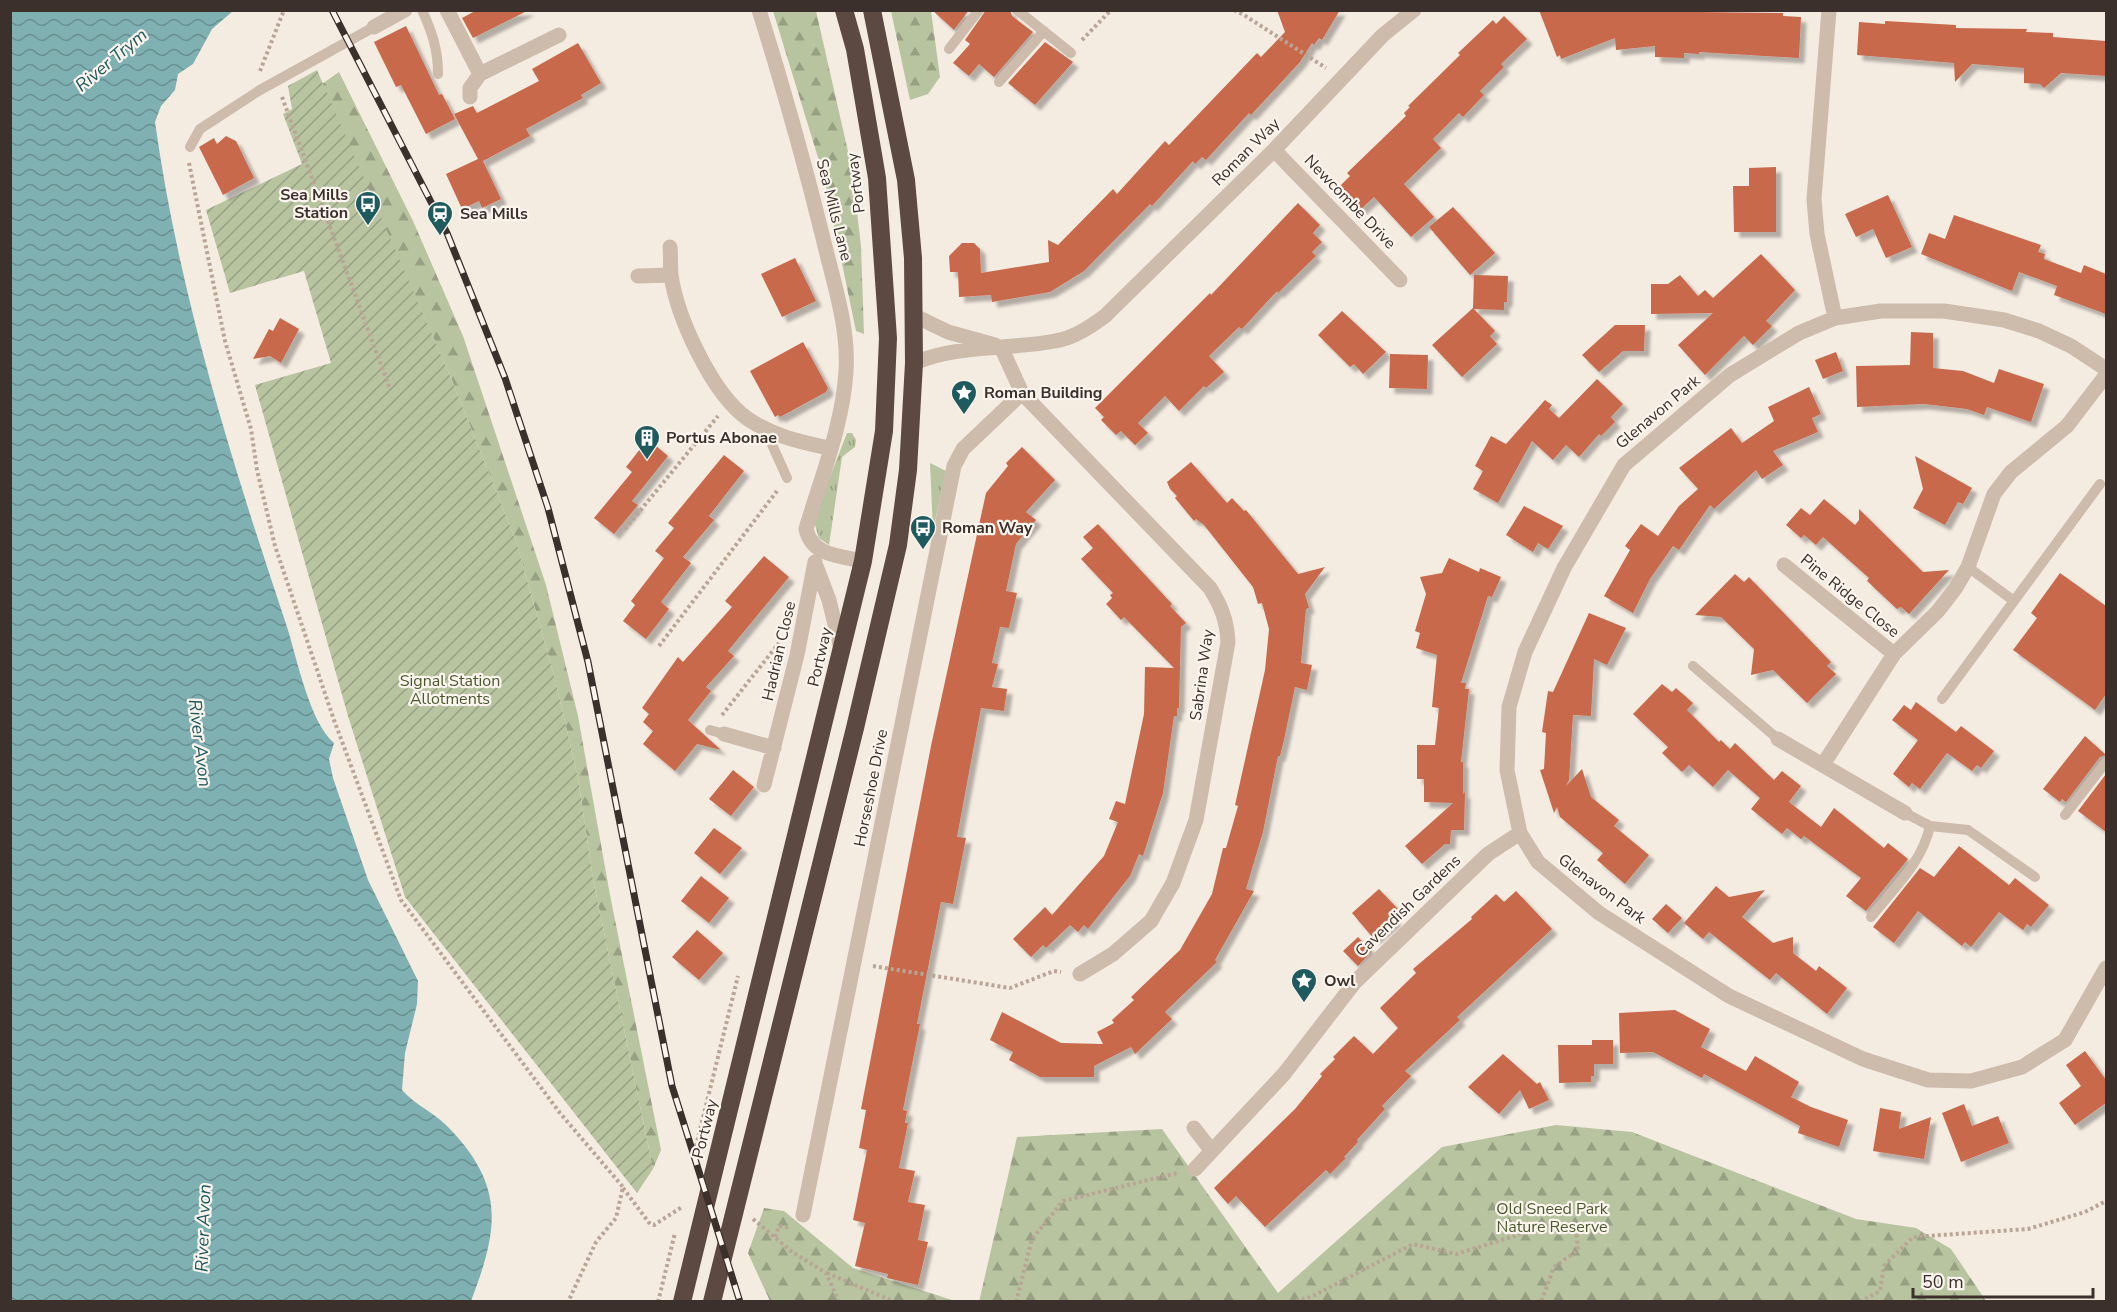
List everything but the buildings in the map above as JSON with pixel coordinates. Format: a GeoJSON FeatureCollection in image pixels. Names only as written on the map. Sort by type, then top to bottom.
{"type":"FeatureCollection","features":[{"type":"Feature","properties":{"kind":"highway","name":"Portway"},"geometry":{"type":"LineString","coordinates":[[682,1302],[863,561],[884,432],[888,339],[877,178],[855,49],[844,10]]}},
{"type":"Feature","properties":{"kind":"highway"},"geometry":{"type":"LineString","coordinates":[[712,1302],[897,544],[908,470],[914,363],[913,258],[906,180],[872,10]]}},
{"type":"Feature","properties":{"kind":"street"},"geometry":{"type":"LineString","coordinates":[[374,27],[405,10]]}},
{"type":"Feature","properties":{"kind":"street"},"geometry":{"type":"LineString","coordinates":[[447,10],[480,74]]}},
{"type":"Feature","properties":{"kind":"street","name":"Sea Mills Lane"},"geometry":{"type":"LineString","coordinates":[[759,10],[789,105],[834,282],[845,340],[846,369],[839,422]]}},
{"type":"Feature","properties":{"kind":"street"},"geometry":{"type":"LineString","coordinates":[[1383,35],[1394,10]]}},
{"type":"Feature","properties":{"kind":"street","name":"Roman Way"},"geometry":{"type":"LineString","coordinates":[[914,363],[935,355],[1057,341],[1085,330],[1098,321],[1274,150],[1383,35],[1414,10]]}},
{"type":"Feature","properties":{"kind":"street"},"geometry":{"type":"LineString","coordinates":[[1829,10],[1814,199],[1817,234],[1835,318]]}},
{"type":"Feature","properties":{"kind":"street"},"geometry":{"type":"LineString","coordinates":[[471,97],[470,88],[480,74],[559,35]]}},
{"type":"Feature","properties":{"kind":"street","name":"Newcombe Drive"},"geometry":{"type":"LineString","coordinates":[[1274,150],[1400,280]]}},
{"type":"Feature","properties":{"kind":"street"},"geometry":{"type":"LineString","coordinates":[[670,247],[671,275],[680,306],[696,346],[729,403],[765,429],[790,440],[829,447]]}},
{"type":"Feature","properties":{"kind":"street"},"geometry":{"type":"LineString","coordinates":[[638,276],[671,275]]}},
{"type":"Feature","properties":{"kind":"street","name":"Glenavon Park"},"geometry":{"type":"LineString","coordinates":[[2106,369],[2071,346],[2039,331],[1973,314],[1881,311],[1835,318],[1799,333],[1730,375],[1624,465],[1564,568],[1525,652],[1509,707],[1507,770],[1520,833],[1538,862],[1599,913],[1729,996],[1863,1059],[1928,1080],[1971,1081],[2022,1067],[2065,1040],[2106,968]]}},
{"type":"Feature","properties":{"kind":"street","name":"Roman Way"},"geometry":{"type":"LineString","coordinates":[[913,315],[948,333],[1001,346]]}},
{"type":"Feature","properties":{"kind":"street","name":"Sabrina Way"},"geometry":{"type":"LineString","coordinates":[[1001,346],[1022,393],[1210,588],[1223,610],[1227,624],[1228,642],[1196,820],[1186,853],[1173,883],[1151,921],[1113,954],[1080,974]]}},
{"type":"Feature","properties":{"kind":"street"},"geometry":{"type":"LineString","coordinates":[[1824,763],[1894,654],[1938,611],[1968,567],[1994,494],[2011,472],[2067,426],[2106,375]]}},
{"type":"Feature","properties":{"kind":"street","name":"Horseshoe Drive"},"geometry":{"type":"LineString","coordinates":[[803,1215],[954,466],[963,449],[1022,393]]}},
{"type":"Feature","properties":{"kind":"street","name":"Hadrian Close"},"geometry":{"type":"LineString","coordinates":[[839,422],[829,447],[806,529],[831,608],[841,652]]}},
{"type":"Feature","properties":{"kind":"street"},"geometry":{"type":"LineString","coordinates":[[809,540],[828,554],[863,561]]}},
{"type":"Feature","properties":{"kind":"street","name":"Hadrian Close"},"geometry":{"type":"LineString","coordinates":[[764,785],[808,608],[815,562]]}},
{"type":"Feature","properties":{"kind":"street","name":"Pine Ridge Close"},"geometry":{"type":"LineString","coordinates":[[1784,565],[1894,654]]}},
{"type":"Feature","properties":{"kind":"street"},"geometry":{"type":"LineString","coordinates":[[717,732],[774,748]]}},
{"type":"Feature","properties":{"kind":"street"},"geometry":{"type":"LineString","coordinates":[[1778,739],[1824,763],[1905,813]]}},
{"type":"Feature","properties":{"kind":"street","name":"Cavendish Gardens"},"geometry":{"type":"LineString","coordinates":[[1195,1169],[1284,1074],[1355,982],[1488,854],[1520,833]]}},
{"type":"Feature","properties":{"kind":"street"},"geometry":{"type":"LineString","coordinates":[[1194,1128],[1211,1150]]}},
{"type":"Feature","properties":{"kind":"lane"},"geometry":{"type":"LineString","coordinates":[[422,10],[436,44],[438,74]]}},
{"type":"Feature","properties":{"kind":"lane"},"geometry":{"type":"LineString","coordinates":[[949,49],[979,10]]}},
{"type":"Feature","properties":{"kind":"lane"},"geometry":{"type":"LineString","coordinates":[[1017,10],[1071,53]]}},
{"type":"Feature","properties":{"kind":"lane"},"geometry":{"type":"LineString","coordinates":[[190,147],[200,129],[260,90],[374,27]]}},
{"type":"Feature","properties":{"kind":"lane"},"geometry":{"type":"LineString","coordinates":[[999,82],[1044,31]]}},
{"type":"Feature","properties":{"kind":"lane"},"geometry":{"type":"LineString","coordinates":[[765,429],[787,478]]}},
{"type":"Feature","properties":{"kind":"lane"},"geometry":{"type":"LineString","coordinates":[[1942,699],[2100,484]]}},
{"type":"Feature","properties":{"kind":"lane"},"geometry":{"type":"LineString","coordinates":[[1968,567],[2014,601]]}},
{"type":"Feature","properties":{"kind":"lane"},"geometry":{"type":"LineString","coordinates":[[1694,666],[1778,739]]}},
{"type":"Feature","properties":{"kind":"lane"},"geometry":{"type":"LineString","coordinates":[[2065,815],[2106,762]]}},
{"type":"Feature","properties":{"kind":"lane"},"geometry":{"type":"LineString","coordinates":[[1905,813],[1929,825],[1968,830],[2035,877]]}},
{"type":"Feature","properties":{"kind":"lane"},"geometry":{"type":"LineString","coordinates":[[1871,917],[1916,862],[1926,844],[1929,825]]}},
{"type":"Feature","properties":{"kind":"path"},"geometry":{"type":"LineString","coordinates":[[260,90],[257,82],[271,39],[285,10]]}},
{"type":"Feature","properties":{"kind":"path"},"geometry":{"type":"LineString","coordinates":[[1071,53],[1111,10]]}},
{"type":"Feature","properties":{"kind":"path"},"geometry":{"type":"LineString","coordinates":[[1234,10],[1342,79]]}},
{"type":"Feature","properties":{"kind":"path"},"geometry":{"type":"LineString","coordinates":[[276,83],[390,389]]}},
{"type":"Feature","properties":{"kind":"path"},"geometry":{"type":"LineString","coordinates":[[190,147],[189,169],[225,341],[251,429],[257,470],[275,546],[334,720],[401,900],[560,1113],[623,1187],[650,1224],[654,1225],[682,1207]]}},
{"type":"Feature","properties":{"kind":"path"},"geometry":{"type":"LineString","coordinates":[[625,529],[729,403]]}},
{"type":"Feature","properties":{"kind":"path"},"geometry":{"type":"LineString","coordinates":[[659,646],[787,478]]}},
{"type":"Feature","properties":{"kind":"path"},"geometry":{"type":"LineString","coordinates":[[717,732],[787,634]]}},
{"type":"Feature","properties":{"kind":"path"},"geometry":{"type":"LineString","coordinates":[[854,963],[1010,988],[1054,971],[1080,974]]}},
{"type":"Feature","properties":{"kind":"path"},"geometry":{"type":"LineString","coordinates":[[692,1162],[705,1107]]}},
{"type":"Feature","properties":{"kind":"path"},"geometry":{"type":"LineString","coordinates":[[1016,1302],[1032,1239],[1063,1201],[1195,1169]]}},
{"type":"Feature","properties":{"kind":"path"},"geometry":{"type":"LineString","coordinates":[[568,1302],[596,1242],[616,1218],[623,1187]]}},
{"type":"Feature","properties":{"kind":"path"},"geometry":{"type":"LineString","coordinates":[[679,1217],[685,1196]]}},
{"type":"Feature","properties":{"kind":"path"},"geometry":{"type":"LineString","coordinates":[[1860,1302],[1880,1291],[1884,1266],[1913,1237],[2028,1229],[2085,1212],[2106,1201]]}},
{"type":"Feature","properties":{"kind":"path"},"geometry":{"type":"LineString","coordinates":[[744,1214],[753,1218],[775,1237],[826,1273],[896,1302]]}},
{"type":"Feature","properties":{"kind":"path"},"geometry":{"type":"LineString","coordinates":[[1290,1302],[1311,1296],[1413,1244],[1456,1254],[1554,1224],[1576,1228],[1578,1250],[1554,1267],[1541,1302]]}},
{"type":"Feature","properties":{"kind":"path"},"geometry":{"type":"LineString","coordinates":[[775,1237],[779,1226]]}},
{"type":"Feature","properties":{"kind":"path"},"geometry":{"type":"LineString","coordinates":[[658,1302],[676,1228]]}},
{"type":"Feature","properties":{"kind":"path"},"geometry":{"type":"LineString","coordinates":[[826,1273],[839,1302]]}},
{"type":"Feature","properties":{"kind":"green space"},"geometry":{"type":"Polygon","coordinates":[[[773,11],[816,11],[852,169],[861,246],[864,334],[856,331],[824,177],[773,11]]]}},
{"type":"Feature","properties":{"kind":"green space"},"geometry":{"type":"Polygon","coordinates":[[[891,11],[931,11],[940,77],[928,94],[910,100],[891,11]]]}},
{"type":"Feature","properties":{"kind":"green space","name":"Signal Station Allotments"},"geometry":{"type":"Polygon","coordinates":[[[317,70],[451,378],[516,541],[555,679],[578,778],[593,879],[653,1169],[637,1193],[405,897],[348,716],[255,385],[331,363],[304,271],[230,293],[206,210],[302,164],[283,114],[292,109],[288,86],[317,70]]]}},
{"type":"Feature","properties":{"kind":"green space"},"geometry":{"type":"Polygon","coordinates":[[[339,72],[413,221],[463,336],[546,585],[578,716],[610,895],[661,1150],[653,1169],[593,879],[578,778],[555,679],[516,541],[451,378],[322,84],[339,72]]]}},
{"type":"Feature","properties":{"kind":"green space"},"geometry":{"type":"Polygon","coordinates":[[[847,433],[852,433],[856,440],[855,447],[842,457],[829,545],[819,538],[814,522],[847,433]]]}},
{"type":"Feature","properties":{"kind":"green space"},"geometry":{"type":"Polygon","coordinates":[[[930,463],[946,471],[933,530],[930,463]]]}},
{"type":"Feature","properties":{"kind":"green space","name":"Old Sneed Park Nature Reserve"},"geometry":{"type":"Polygon","coordinates":[[[1556,1125],[1632,1132],[1856,1219],[1916,1228],[1951,1249],[1986,1301],[979,1302],[1017,1137],[1162,1129],[1278,1293],[1442,1147],[1556,1125]]]}},
{"type":"Feature","properties":{"kind":"green space"},"geometry":{"type":"Polygon","coordinates":[[[764,1208],[784,1211],[853,1268],[955,1301],[770,1301],[748,1253],[764,1208]]]}},
{"type":"Feature","properties":{"kind":"water"},"geometry":{"type":"Polygon","coordinates":[[[10,11],[233,11],[212,29],[193,64],[178,74],[175,90],[161,106],[155,122],[165,186],[193,314],[227,440],[305,690],[318,721],[334,743],[329,759],[333,778],[368,880],[418,981],[417,1004],[405,1053],[402,1090],[449,1128],[467,1149],[480,1170],[488,1190],[491,1231],[487,1252],[471,1301],[11,1301],[10,11]]]}},
{"type":"Feature","properties":{"kind":"railway"},"geometry":{"type":"LineString","coordinates":[[332,10],[447,233],[505,378],[548,508],[588,662],[672,1086],[740,1302]]}},
{"type":"Feature","properties":{"kind":"place","name":"Sea Mills Station"},"geometry":{"type":"Point","coordinates":[368,227]}},
{"type":"Feature","properties":{"kind":"place","name":"Sea Mills"},"geometry":{"type":"Point","coordinates":[440,237]}},
{"type":"Feature","properties":{"kind":"place","name":"Roman Building"},"geometry":{"type":"Point","coordinates":[964,416]}},
{"type":"Feature","properties":{"kind":"place","name":"Portus Abonae"},"geometry":{"type":"Point","coordinates":[647,461]}},
{"type":"Feature","properties":{"kind":"place","name":"Roman Way"},"geometry":{"type":"Point","coordinates":[923,551]}},
{"type":"Feature","properties":{"kind":"place","name":"Owl"},"geometry":{"type":"Point","coordinates":[1304,1004]}},
{"type":"Feature","properties":{"kind":"water label","name":"River Trym"},"geometry":{"type":"Point","coordinates":[111,60]}},
{"type":"Feature","properties":{"kind":"water label","name":"River Avon"},"geometry":{"type":"Point","coordinates":[200,743]}},
{"type":"Feature","properties":{"kind":"water label","name":"River Avon"},"geometry":{"type":"Point","coordinates":[203,1228]}}]}
